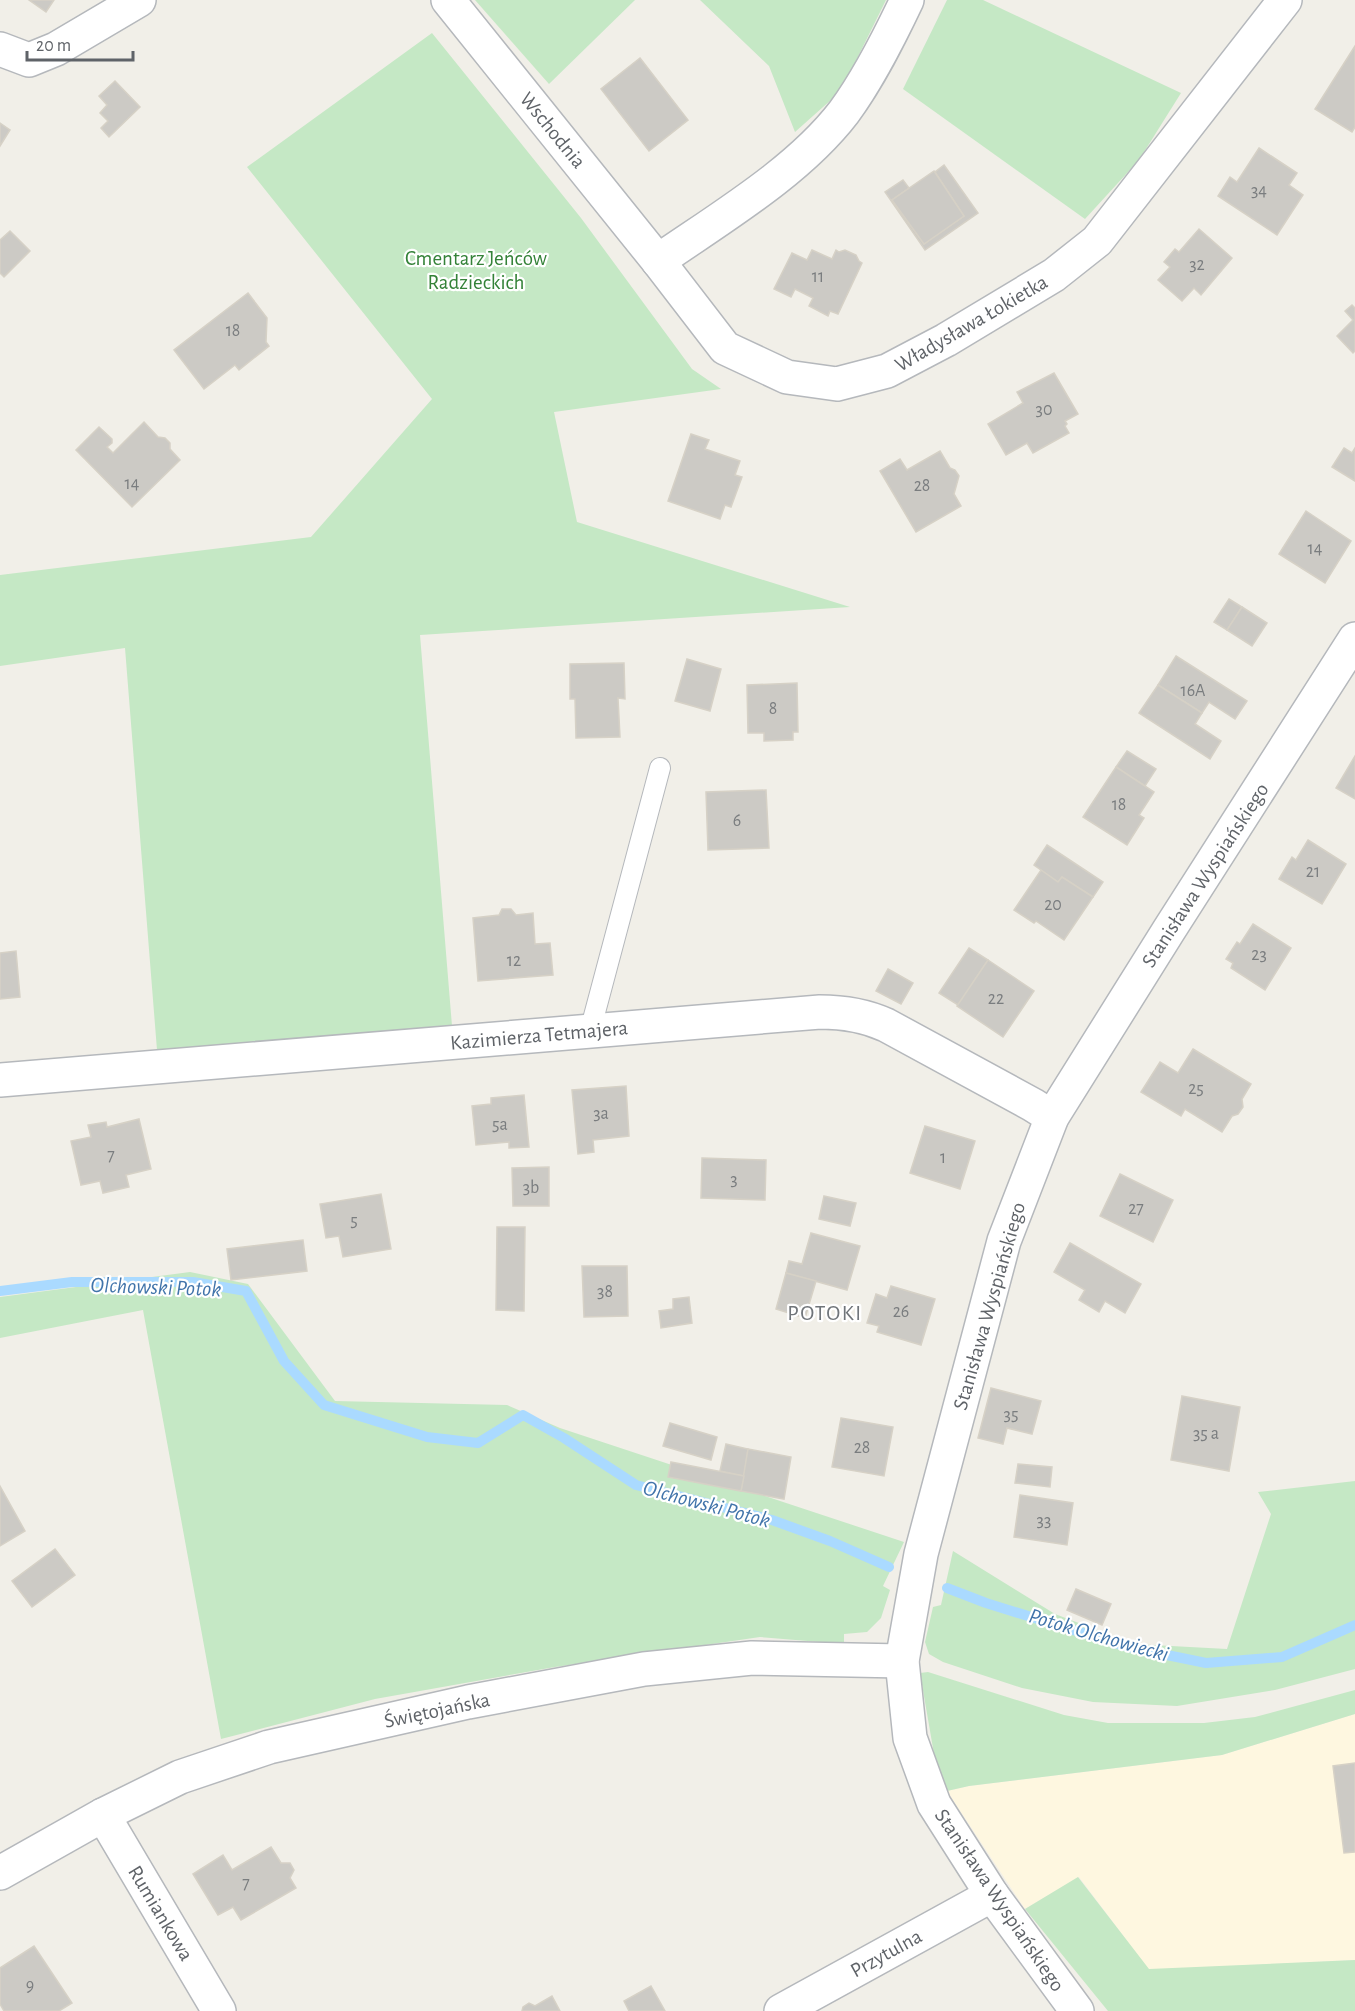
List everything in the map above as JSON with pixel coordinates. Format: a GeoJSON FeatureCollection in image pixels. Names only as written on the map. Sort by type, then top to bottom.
{"type":"FeatureCollection","features":[{"type":"Feature","properties":{"kind":"street"},"geometry":{"type":"LineString","coordinates":[[0,49],[29,60],[56,49],[139,0]]}},
{"type":"Feature","properties":{"kind":"street","name":"Wschodnia"},"geometry":{"type":"LineString","coordinates":[[448,0],[658,261]]}},
{"type":"Feature","properties":{"kind":"street"},"geometry":{"type":"LineString","coordinates":[[658,261],[740,204],[800,158],[843,112],[885,47],[907,0]]}},
{"type":"Feature","properties":{"kind":"street","name":"Władysława Łokietka"},"geometry":{"type":"LineString","coordinates":[[658,261],[725,348],[735,353],[787,377],[837,384],[887,371],[946,340],[1054,275],[1097,242],[1285,0]]}},
{"type":"Feature","properties":{"kind":"street","name":"Stanisława Wyspiańskiego"},"geometry":{"type":"LineString","coordinates":[[1077,2011],[992,1895],[934,1804],[910,1738],[902,1660],[921,1554],[1001,1252],[1052,1118],[1168,930],[1344,683],[1355,639]]}},
{"type":"Feature","properties":{"kind":"street","name":"Kazimierza Tetmajera"},"geometry":{"type":"LineString","coordinates":[[0,1080],[820,1012],[846,1012],[886,1025],[1052,1118]]}},
{"type":"Feature","properties":{"kind":"street","name":"Świętojańska"},"geometry":{"type":"LineString","coordinates":[[0,1873],[103,1815],[180,1778],[269,1747],[468,1702],[644,1669],[752,1658],[838,1661],[902,1660]]}},
{"type":"Feature","properties":{"kind":"street","name":"Rumiankowa"},"geometry":{"type":"LineString","coordinates":[[103,1815],[219,2011]]}},
{"type":"Feature","properties":{"kind":"street","name":"Przytulna"},"geometry":{"type":"LineString","coordinates":[[781,2011],[992,1895]]}},
{"type":"Feature","properties":{"kind":"lane"},"geometry":{"type":"LineString","coordinates":[[590,1031],[660,768]]}},
{"type":"Feature","properties":{"kind":"shaded area"},"geometry":{"type":"Polygon","coordinates":[[[1355,1714],[1355,1960],[1149,1970],[1079,1877],[1025,1909],[947,1791],[969,1786],[1222,1755],[1355,1714]]]}},
{"type":"Feature","properties":{"kind":"green space"},"geometry":{"type":"Polygon","coordinates":[[[475,0],[635,0],[549,84],[475,0]]]}},
{"type":"Feature","properties":{"kind":"green space"},"geometry":{"type":"Polygon","coordinates":[[[700,0],[886,0],[841,91],[795,132],[769,66],[700,0]]]}},
{"type":"Feature","properties":{"kind":"green space"},"geometry":{"type":"Polygon","coordinates":[[[947,0],[983,0],[1181,93],[1139,160],[1085,219],[903,89],[947,0]]]}},
{"type":"Feature","properties":{"kind":"green space","name":"Cmentarz Jeńców Radzieckich"},"geometry":{"type":"Polygon","coordinates":[[[432,33],[581,218],[692,369],[721,389],[554,412],[577,522],[850,607],[420,635],[452,1026],[157,1050],[125,648],[0,666],[0,575],[311,537],[432,399],[247,167],[432,33]]]}},
{"type":"Feature","properties":{"kind":"green space"},"geometry":{"type":"Polygon","coordinates":[[[190,1272],[248,1284],[335,1401],[507,1405],[560,1428],[904,1542],[883,1586],[890,1590],[881,1618],[867,1632],[844,1634],[844,1644],[760,1637],[555,1667],[375,1699],[221,1739],[143,1310],[0,1338],[0,1297],[190,1272]]]}},
{"type":"Feature","properties":{"kind":"green space"},"geometry":{"type":"Polygon","coordinates":[[[1355,1481],[1355,1669],[1275,1690],[1177,1706],[1093,1702],[1022,1688],[943,1662],[929,1654],[925,1642],[933,1607],[941,1605],[953,1551],[1055,1614],[1134,1644],[1227,1649],[1271,1514],[1258,1492],[1355,1481]]]}},
{"type":"Feature","properties":{"kind":"green space"},"geometry":{"type":"Polygon","coordinates":[[[928,1672],[1064,1715],[1108,1723],[1204,1723],[1255,1717],[1355,1690],[1355,1714],[1222,1755],[969,1786],[947,1791],[934,1754],[920,1673],[928,1672]]]}},
{"type":"Feature","properties":{"kind":"green space"},"geometry":{"type":"Polygon","coordinates":[[[1078,1877],[1149,1969],[1355,1960],[1355,2011],[1108,2011],[1025,1909],[1078,1877]]]}},
{"type":"Feature","properties":{"kind":"building"},"geometry":{"type":"Polygon","coordinates":[[[29,0],[54,0],[46,12],[29,0]]]}},
{"type":"Feature","properties":{"kind":"building"},"geometry":{"type":"Polygon","coordinates":[[[1355,46],[1355,127],[1352,132],[1315,109],[1355,46]]]}},
{"type":"Feature","properties":{"kind":"building"},"geometry":{"type":"Polygon","coordinates":[[[640,58],[688,120],[649,151],[601,89],[640,58]]]}},
{"type":"Feature","properties":{"kind":"building"},"geometry":{"type":"Polygon","coordinates":[[[115,81],[140,107],[109,137],[101,128],[108,121],[100,113],[107,105],[99,96],[115,81]]]}},
{"type":"Feature","properties":{"kind":"building"},"geometry":{"type":"Polygon","coordinates":[[[0,123],[10,130],[0,146],[0,123]]]}},
{"type":"Feature","properties":{"kind":"building"},"geometry":{"type":"Polygon","coordinates":[[[1259,148],[1297,173],[1289,185],[1303,195],[1277,235],[1218,196],[1230,177],[1237,182],[1259,148]]]}},
{"type":"Feature","properties":{"kind":"building"},"geometry":{"type":"Polygon","coordinates":[[[944,165],[978,213],[925,250],[885,192],[903,180],[909,188],[892,200],[924,244],[964,216],[935,172],[944,165]]]}},
{"type":"Feature","properties":{"kind":"building"},"geometry":{"type":"Polygon","coordinates":[[[934,171],[964,216],[924,244],[892,200],[934,171]]]}},
{"type":"Feature","properties":{"kind":"building"},"geometry":{"type":"Polygon","coordinates":[[[1199,229],[1232,258],[1201,295],[1194,288],[1182,301],[1158,280],[1170,267],[1164,262],[1175,249],[1179,252],[1199,229]]]}},
{"type":"Feature","properties":{"kind":"building"},"geometry":{"type":"Polygon","coordinates":[[[10,231],[30,251],[4,277],[0,273],[0,240],[10,231]]]}},
{"type":"Feature","properties":{"kind":"building"},"geometry":{"type":"Polygon","coordinates":[[[812,250],[832,259],[836,250],[839,252],[845,250],[856,255],[862,263],[838,314],[830,311],[828,316],[809,306],[813,298],[795,289],[791,297],[774,289],[792,253],[807,260],[812,250]]]}},
{"type":"Feature","properties":{"kind":"building"},"geometry":{"type":"Polygon","coordinates":[[[248,293],[267,318],[266,342],[269,346],[239,370],[235,365],[204,389],[174,350],[248,293]]]}},
{"type":"Feature","properties":{"kind":"building"},"geometry":{"type":"Polygon","coordinates":[[[1352,305],[1355,308],[1355,351],[1353,353],[1337,336],[1353,320],[1345,311],[1352,305]]]}},
{"type":"Feature","properties":{"kind":"building"},"geometry":{"type":"Polygon","coordinates":[[[1054,373],[1078,414],[1065,421],[1069,433],[1033,453],[1027,443],[1006,455],[988,424],[1023,403],[1017,392],[1054,373]]]}},
{"type":"Feature","properties":{"kind":"building"},"geometry":{"type":"Polygon","coordinates":[[[144,422],[158,437],[165,438],[170,443],[170,449],[180,460],[132,507],[76,450],[99,427],[112,439],[112,443],[107,447],[113,453],[144,422]]]}},
{"type":"Feature","properties":{"kind":"building"},"geometry":{"type":"Polygon","coordinates":[[[691,434],[709,440],[705,449],[740,461],[735,475],[742,477],[731,507],[725,505],[720,519],[668,501],[691,434]]]}},
{"type":"Feature","properties":{"kind":"building"},"geometry":{"type":"Polygon","coordinates":[[[1344,448],[1352,453],[1355,448],[1355,481],[1332,467],[1344,448]]]}},
{"type":"Feature","properties":{"kind":"building"},"geometry":{"type":"Polygon","coordinates":[[[940,451],[950,468],[955,470],[959,476],[954,494],[961,506],[916,532],[880,471],[900,459],[907,470],[940,451]]]}},
{"type":"Feature","properties":{"kind":"building"},"geometry":{"type":"Polygon","coordinates":[[[1306,511],[1351,541],[1325,583],[1279,554],[1306,511]]]}},
{"type":"Feature","properties":{"kind":"building"},"geometry":{"type":"Polygon","coordinates":[[[1229,599],[1242,607],[1227,630],[1214,622],[1229,599]]]}},
{"type":"Feature","properties":{"kind":"building"},"geometry":{"type":"Polygon","coordinates":[[[1242,607],[1267,623],[1252,646],[1227,630],[1242,607]]]}},
{"type":"Feature","properties":{"kind":"building"},"geometry":{"type":"Polygon","coordinates":[[[1176,656],[1247,701],[1235,719],[1209,702],[1202,713],[1158,685],[1176,656]]]}},
{"type":"Feature","properties":{"kind":"building"},"geometry":{"type":"Polygon","coordinates":[[[687,659],[721,669],[710,711],[675,701],[687,659]]]}},
{"type":"Feature","properties":{"kind":"building"},"geometry":{"type":"Polygon","coordinates":[[[624,663],[625,699],[618,698],[620,737],[576,738],[575,699],[570,699],[570,664],[624,663]]]}},
{"type":"Feature","properties":{"kind":"building"},"geometry":{"type":"Polygon","coordinates":[[[797,683],[798,732],[793,732],[793,740],[764,741],[764,733],[748,733],[747,685],[797,683]]]}},
{"type":"Feature","properties":{"kind":"building"},"geometry":{"type":"Polygon","coordinates":[[[1158,685],[1202,713],[1195,724],[1221,741],[1210,759],[1139,713],[1158,685]]]}},
{"type":"Feature","properties":{"kind":"building"},"geometry":{"type":"Polygon","coordinates":[[[1127,751],[1156,769],[1145,786],[1116,767],[1127,751]]]}},
{"type":"Feature","properties":{"kind":"building"},"geometry":{"type":"Polygon","coordinates":[[[1355,756],[1355,799],[1336,788],[1355,756]]]}},
{"type":"Feature","properties":{"kind":"building"},"geometry":{"type":"Polygon","coordinates":[[[1116,767],[1154,792],[1139,815],[1144,818],[1127,845],[1083,817],[1116,767]]]}},
{"type":"Feature","properties":{"kind":"building"},"geometry":{"type":"Polygon","coordinates":[[[766,790],[769,848],[708,850],[706,792],[766,790]]]}},
{"type":"Feature","properties":{"kind":"building"},"geometry":{"type":"Polygon","coordinates":[[[1308,840],[1346,864],[1322,904],[1279,879],[1292,857],[1296,860],[1308,840]]]}},
{"type":"Feature","properties":{"kind":"building"},"geometry":{"type":"Polygon","coordinates":[[[1047,845],[1103,882],[1093,897],[1062,877],[1058,882],[1034,865],[1047,845]]]}},
{"type":"Feature","properties":{"kind":"building"},"geometry":{"type":"Polygon","coordinates":[[[1041,870],[1058,882],[1062,877],[1093,897],[1064,940],[1036,921],[1034,923],[1014,910],[1041,870]]]}},
{"type":"Feature","properties":{"kind":"building"},"geometry":{"type":"Polygon","coordinates":[[[502,909],[511,909],[516,915],[533,913],[535,944],[550,943],[553,975],[478,981],[473,918],[499,915],[502,909]]]}},
{"type":"Feature","properties":{"kind":"building"},"geometry":{"type":"Polygon","coordinates":[[[1253,924],[1291,948],[1265,990],[1231,968],[1233,963],[1226,959],[1237,942],[1240,944],[1253,924]]]}},
{"type":"Feature","properties":{"kind":"building"},"geometry":{"type":"Polygon","coordinates":[[[969,948],[988,960],[958,1005],[939,993],[969,948]]]}},
{"type":"Feature","properties":{"kind":"building"},"geometry":{"type":"Polygon","coordinates":[[[16,951],[20,997],[0,999],[0,953],[16,951]]]}},
{"type":"Feature","properties":{"kind":"building"},"geometry":{"type":"Polygon","coordinates":[[[988,960],[1034,991],[1003,1037],[957,1006],[988,960]]]}},
{"type":"Feature","properties":{"kind":"building"},"geometry":{"type":"Polygon","coordinates":[[[888,969],[913,983],[901,1004],[876,991],[888,969]]]}},
{"type":"Feature","properties":{"kind":"building"},"geometry":{"type":"Polygon","coordinates":[[[1193,1049],[1251,1084],[1242,1099],[1243,1107],[1238,1114],[1232,1116],[1222,1132],[1185,1109],[1181,1116],[1141,1092],[1160,1062],[1178,1073],[1193,1049]]]}},
{"type":"Feature","properties":{"kind":"building"},"geometry":{"type":"Polygon","coordinates":[[[626,1086],[629,1136],[593,1140],[594,1152],[578,1154],[572,1090],[626,1086]]]}},
{"type":"Feature","properties":{"kind":"building"},"geometry":{"type":"Polygon","coordinates":[[[524,1095],[529,1147],[509,1148],[509,1142],[476,1145],[472,1106],[491,1104],[491,1098],[524,1095]]]}},
{"type":"Feature","properties":{"kind":"building"},"geometry":{"type":"Polygon","coordinates":[[[139,1119],[151,1169],[126,1175],[129,1187],[103,1193],[100,1181],[81,1185],[71,1141],[91,1137],[88,1125],[106,1122],[107,1127],[139,1119]]]}},
{"type":"Feature","properties":{"kind":"building"},"geometry":{"type":"Polygon","coordinates":[[[925,1126],[975,1141],[960,1189],[910,1173],[925,1126]]]}},
{"type":"Feature","properties":{"kind":"building"},"geometry":{"type":"Polygon","coordinates":[[[702,1158],[766,1160],[765,1200],[701,1198],[702,1158]]]}},
{"type":"Feature","properties":{"kind":"building"},"geometry":{"type":"Polygon","coordinates":[[[549,1167],[549,1206],[513,1206],[512,1168],[549,1167]]]}},
{"type":"Feature","properties":{"kind":"building"},"geometry":{"type":"Polygon","coordinates":[[[1120,1174],[1173,1200],[1153,1242],[1100,1216],[1120,1174]]]}},
{"type":"Feature","properties":{"kind":"building"},"geometry":{"type":"Polygon","coordinates":[[[381,1194],[391,1249],[343,1257],[339,1236],[326,1238],[320,1204],[381,1194]]]}},
{"type":"Feature","properties":{"kind":"building"},"geometry":{"type":"Polygon","coordinates":[[[824,1196],[856,1203],[850,1226],[819,1219],[824,1196]]]}},
{"type":"Feature","properties":{"kind":"building"},"geometry":{"type":"Polygon","coordinates":[[[497,1227],[525,1227],[524,1311],[496,1310],[497,1227]]]}},
{"type":"Feature","properties":{"kind":"building"},"geometry":{"type":"Polygon","coordinates":[[[811,1233],[860,1246],[847,1290],[786,1273],[789,1261],[802,1264],[811,1233]]]}},
{"type":"Feature","properties":{"kind":"building"},"geometry":{"type":"Polygon","coordinates":[[[303,1240],[307,1271],[231,1280],[227,1249],[303,1240]]]}},
{"type":"Feature","properties":{"kind":"building"},"geometry":{"type":"Polygon","coordinates":[[[1070,1243],[1141,1284],[1125,1313],[1105,1301],[1099,1312],[1079,1300],[1085,1290],[1054,1272],[1070,1243]]]}},
{"type":"Feature","properties":{"kind":"building"},"geometry":{"type":"Polygon","coordinates":[[[582,1266],[627,1266],[628,1316],[584,1317],[582,1266]]]}},
{"type":"Feature","properties":{"kind":"building"},"geometry":{"type":"Polygon","coordinates":[[[786,1273],[816,1281],[805,1318],[776,1309],[786,1273]]]}},
{"type":"Feature","properties":{"kind":"building"},"geometry":{"type":"Polygon","coordinates":[[[891,1286],[935,1299],[921,1345],[877,1332],[879,1326],[867,1323],[876,1294],[887,1298],[891,1286]]]}},
{"type":"Feature","properties":{"kind":"building"},"geometry":{"type":"Polygon","coordinates":[[[689,1297],[692,1323],[661,1328],[659,1311],[673,1309],[673,1299],[689,1297]]]}},
{"type":"Feature","properties":{"kind":"building"},"geometry":{"type":"Polygon","coordinates":[[[991,1388],[1041,1401],[1032,1434],[1007,1428],[1003,1444],[978,1438],[991,1388]]]}},
{"type":"Feature","properties":{"kind":"building"},"geometry":{"type":"Polygon","coordinates":[[[1182,1396],[1240,1407],[1229,1471],[1171,1460],[1182,1396]]]}},
{"type":"Feature","properties":{"kind":"building"},"geometry":{"type":"Polygon","coordinates":[[[841,1418],[893,1427],[884,1476],[832,1467],[841,1418]]]}},
{"type":"Feature","properties":{"kind":"building"},"geometry":{"type":"Polygon","coordinates":[[[670,1423],[717,1437],[711,1460],[663,1446],[670,1423]]]}},
{"type":"Feature","properties":{"kind":"building"},"geometry":{"type":"Polygon","coordinates":[[[726,1444],[748,1449],[744,1476],[720,1471],[726,1444]]]}},
{"type":"Feature","properties":{"kind":"building"},"geometry":{"type":"Polygon","coordinates":[[[748,1449],[791,1457],[784,1499],[741,1491],[748,1449]]]}},
{"type":"Feature","properties":{"kind":"building"},"geometry":{"type":"Polygon","coordinates":[[[671,1462],[744,1476],[741,1491],[668,1477],[671,1462]]]}},
{"type":"Feature","properties":{"kind":"building"},"geometry":{"type":"Polygon","coordinates":[[[1018,1464],[1052,1467],[1050,1487],[1015,1483],[1018,1464]]]}},
{"type":"Feature","properties":{"kind":"building"},"geometry":{"type":"Polygon","coordinates":[[[0,1486],[25,1531],[0,1546],[0,1486]]]}},
{"type":"Feature","properties":{"kind":"building"},"geometry":{"type":"Polygon","coordinates":[[[1020,1495],[1073,1503],[1067,1545],[1014,1537],[1020,1495]]]}},
{"type":"Feature","properties":{"kind":"building"},"geometry":{"type":"Polygon","coordinates":[[[55,1549],[75,1575],[32,1607],[12,1581],[55,1549]]]}},
{"type":"Feature","properties":{"kind":"building"},"geometry":{"type":"Polygon","coordinates":[[[1076,1589],[1111,1604],[1102,1625],[1067,1610],[1076,1589]]]}},
{"type":"Feature","properties":{"kind":"building"},"geometry":{"type":"Polygon","coordinates":[[[1355,1763],[1355,1852],[1344,1853],[1333,1766],[1355,1763]]]}},
{"type":"Feature","properties":{"kind":"building"},"geometry":{"type":"Polygon","coordinates":[[[271,1847],[281,1863],[290,1863],[294,1870],[290,1878],[296,1888],[241,1920],[233,1907],[218,1915],[193,1874],[223,1855],[232,1870],[271,1847]]]}},
{"type":"Feature","properties":{"kind":"building"},"geometry":{"type":"Polygon","coordinates":[[[34,1946],[72,2003],[59,2011],[4,2011],[0,2004],[0,1968],[34,1946]]]}},
{"type":"Feature","properties":{"kind":"building"},"geometry":{"type":"Polygon","coordinates":[[[651,1986],[665,2011],[629,2011],[624,2001],[651,1986]]]}},
{"type":"Feature","properties":{"kind":"building"},"geometry":{"type":"Polygon","coordinates":[[[552,1996],[560,2011],[522,2011],[523,2007],[529,2003],[535,2006],[552,1996]]]}},
{"type":"Feature","properties":{"kind":"waterway","name":"Olchowski Potok"},"geometry":{"type":"LineString","coordinates":[[0,1291],[72,1282],[193,1282],[246,1291],[284,1361],[324,1405],[427,1437],[478,1443],[523,1415],[564,1438],[636,1485],[772,1520],[830,1541],[889,1567]]}},
{"type":"Feature","properties":{"kind":"waterway","name":"Potok Olchowiecki"},"geometry":{"type":"LineString","coordinates":[[947,1588],[986,1603],[1128,1647],[1206,1663],[1282,1657],[1355,1625]]}},
{"type":"Feature","properties":{"kind":"district","name":"POTOKI"},"geometry":{"type":"Point","coordinates":[825,1312]}}]}
